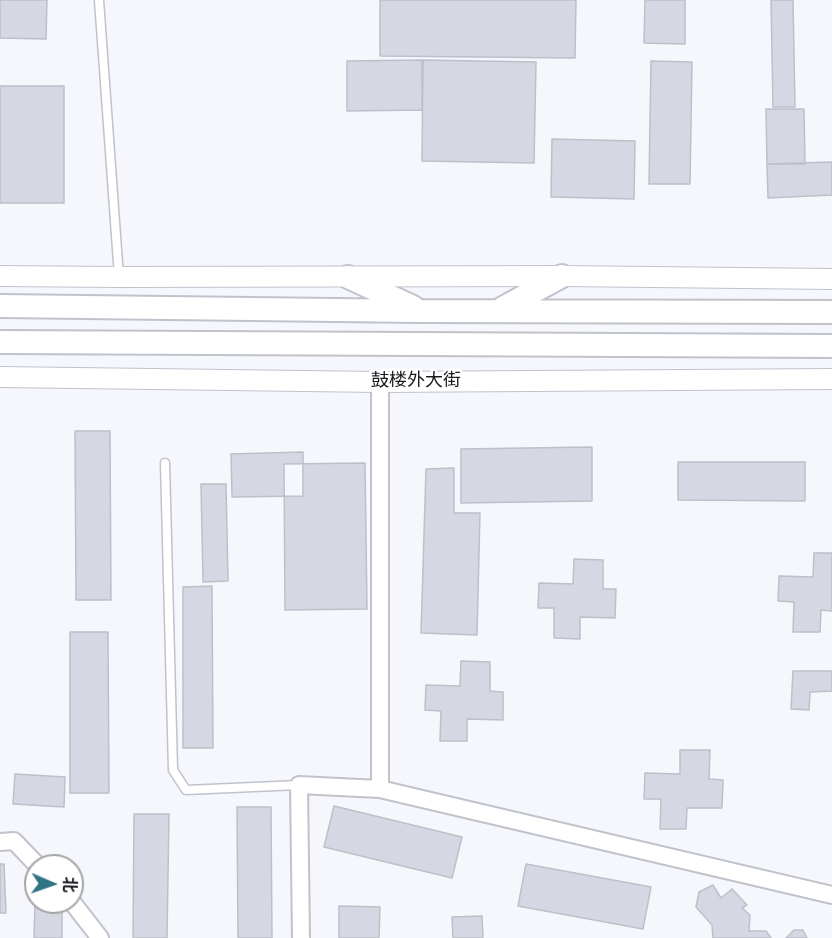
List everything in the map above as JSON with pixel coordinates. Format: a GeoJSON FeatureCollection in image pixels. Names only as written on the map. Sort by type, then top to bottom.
{"type":"FeatureCollection","features":[{"type":"Feature","properties":{"kind":"main road"},"geometry":{"type":"LineString","coordinates":[[499,310],[562,276]]}},
{"type":"Feature","properties":{"kind":"main road"},"geometry":{"type":"LineString","coordinates":[[348,277],[419,310]]}},
{"type":"Feature","properties":{"kind":"main road"},"geometry":{"type":"LineString","coordinates":[[0,306],[832,312]]}},
{"type":"Feature","properties":{"kind":"main road","name":"鼓楼外大街"},"geometry":{"type":"LineString","coordinates":[[0,342],[832,346]]}},
{"type":"Feature","properties":{"kind":"street"},"geometry":{"type":"LineString","coordinates":[[0,276],[562,276],[832,279]]}},
{"type":"Feature","properties":{"kind":"street","name":"鼓楼外大街"},"geometry":{"type":"LineString","coordinates":[[0,377],[380,382],[832,379]]}},
{"type":"Feature","properties":{"kind":"street"},"geometry":{"type":"LineString","coordinates":[[380,382],[381,789]]}},
{"type":"Feature","properties":{"kind":"street"},"geometry":{"type":"LineString","coordinates":[[301,938],[299,785],[381,789],[832,896]]}},
{"type":"Feature","properties":{"kind":"street"},"geometry":{"type":"LineString","coordinates":[[0,842],[14,841],[26,854]]}},
{"type":"Feature","properties":{"kind":"street"},"geometry":{"type":"LineString","coordinates":[[81,914],[100,938]]}},
{"type":"Feature","properties":{"kind":"lane"},"geometry":{"type":"LineString","coordinates":[[99,0],[119,277]]}},
{"type":"Feature","properties":{"kind":"lane"},"geometry":{"type":"LineString","coordinates":[[165,463],[172,770],[186,790],[299,785]]}},
{"type":"Feature","properties":{"kind":"building"},"geometry":{"type":"Polygon","coordinates":[[[0,0],[47,0],[46,39],[0,38],[0,0]]]}},
{"type":"Feature","properties":{"kind":"building"},"geometry":{"type":"Polygon","coordinates":[[[380,0],[576,0],[575,58],[380,56],[380,0]]]}},
{"type":"Feature","properties":{"kind":"building"},"geometry":{"type":"Polygon","coordinates":[[[645,0],[685,0],[685,44],[644,43],[645,0]]]}},
{"type":"Feature","properties":{"kind":"building"},"geometry":{"type":"Polygon","coordinates":[[[771,0],[793,0],[795,107],[773,107],[771,0]]]}},
{"type":"Feature","properties":{"kind":"building"},"geometry":{"type":"Polygon","coordinates":[[[422,60],[422,110],[347,111],[347,61],[422,60]]]}},
{"type":"Feature","properties":{"kind":"building"},"geometry":{"type":"Polygon","coordinates":[[[423,60],[536,62],[534,163],[422,161],[423,60]]]}},
{"type":"Feature","properties":{"kind":"building"},"geometry":{"type":"Polygon","coordinates":[[[651,61],[692,62],[690,184],[649,184],[651,61]]]}},
{"type":"Feature","properties":{"kind":"building"},"geometry":{"type":"Polygon","coordinates":[[[0,86],[64,86],[64,203],[0,203],[0,86]]]}},
{"type":"Feature","properties":{"kind":"building"},"geometry":{"type":"Polygon","coordinates":[[[766,109],[804,109],[805,164],[767,164],[766,109]]]}},
{"type":"Feature","properties":{"kind":"building"},"geometry":{"type":"Polygon","coordinates":[[[552,139],[635,141],[634,199],[551,197],[552,139]]]}},
{"type":"Feature","properties":{"kind":"building"},"geometry":{"type":"Polygon","coordinates":[[[832,162],[832,195],[768,198],[767,164],[832,162]]]}},
{"type":"Feature","properties":{"kind":"building"},"geometry":{"type":"Polygon","coordinates":[[[75,431],[110,431],[111,600],[76,600],[75,431]]]}},
{"type":"Feature","properties":{"kind":"building"},"geometry":{"type":"Polygon","coordinates":[[[592,447],[592,501],[461,503],[461,449],[592,447]]]}},
{"type":"Feature","properties":{"kind":"building"},"geometry":{"type":"Polygon","coordinates":[[[303,452],[303,496],[232,497],[231,454],[303,452]]]}},
{"type":"Feature","properties":{"kind":"building"},"geometry":{"type":"Polygon","coordinates":[[[678,462],[805,462],[805,501],[678,500],[678,462]]]}},
{"type":"Feature","properties":{"kind":"building"},"geometry":{"type":"Polygon","coordinates":[[[365,463],[367,609],[285,610],[284,464],[365,463]]]}},
{"type":"Feature","properties":{"kind":"building"},"geometry":{"type":"Polygon","coordinates":[[[454,468],[454,513],[480,513],[477,635],[421,633],[426,469],[454,468]]]}},
{"type":"Feature","properties":{"kind":"building"},"geometry":{"type":"Polygon","coordinates":[[[201,484],[226,484],[228,581],[203,582],[201,484]]]}},
{"type":"Feature","properties":{"kind":"building"},"geometry":{"type":"Polygon","coordinates":[[[814,553],[832,553],[832,611],[821,610],[820,632],[793,632],[794,602],[778,601],[779,576],[813,577],[814,553]]]}},
{"type":"Feature","properties":{"kind":"building"},"geometry":{"type":"Polygon","coordinates":[[[574,559],[603,560],[603,589],[616,589],[615,618],[580,617],[580,639],[554,638],[554,608],[538,608],[539,583],[573,584],[574,559]]]}},
{"type":"Feature","properties":{"kind":"building"},"geometry":{"type":"Polygon","coordinates":[[[212,586],[213,748],[183,748],[183,587],[212,586]]]}},
{"type":"Feature","properties":{"kind":"building"},"geometry":{"type":"Polygon","coordinates":[[[70,632],[108,632],[109,793],[70,793],[70,632]]]}},
{"type":"Feature","properties":{"kind":"building"},"geometry":{"type":"Polygon","coordinates":[[[461,661],[490,662],[490,691],[503,692],[503,720],[467,719],[467,741],[440,741],[441,711],[425,710],[426,685],[460,686],[461,661]]]}},
{"type":"Feature","properties":{"kind":"building"},"geometry":{"type":"Polygon","coordinates":[[[793,671],[832,671],[832,691],[810,692],[809,710],[791,709],[793,671]]]}},
{"type":"Feature","properties":{"kind":"building"},"geometry":{"type":"Polygon","coordinates":[[[680,750],[710,750],[709,779],[723,780],[722,808],[687,808],[686,829],[660,829],[661,799],[644,799],[645,773],[680,774],[680,750]]]}},
{"type":"Feature","properties":{"kind":"building"},"geometry":{"type":"Polygon","coordinates":[[[15,774],[65,777],[64,807],[13,804],[15,774]]]}},
{"type":"Feature","properties":{"kind":"building"},"geometry":{"type":"Polygon","coordinates":[[[334,806],[462,837],[452,878],[324,847],[334,806]]]}},
{"type":"Feature","properties":{"kind":"building"},"geometry":{"type":"Polygon","coordinates":[[[237,807],[271,807],[272,938],[238,938],[237,807]]]}},
{"type":"Feature","properties":{"kind":"building"},"geometry":{"type":"Polygon","coordinates":[[[134,814],[169,814],[167,938],[133,938],[134,814]]]}},
{"type":"Feature","properties":{"kind":"building"},"geometry":{"type":"Polygon","coordinates":[[[0,864],[4,864],[6,913],[0,913],[0,864]]]}},
{"type":"Feature","properties":{"kind":"building"},"geometry":{"type":"Polygon","coordinates":[[[526,864],[651,887],[643,929],[518,906],[526,864]]]}},
{"type":"Feature","properties":{"kind":"building"},"geometry":{"type":"Polygon","coordinates":[[[713,885],[721,898],[732,889],[747,905],[742,908],[750,915],[749,931],[766,931],[771,938],[713,938],[712,925],[696,907],[699,892],[713,885]]]}},
{"type":"Feature","properties":{"kind":"building"},"geometry":{"type":"Polygon","coordinates":[[[339,906],[380,907],[379,938],[339,938],[339,906]]]}},
{"type":"Feature","properties":{"kind":"building"},"geometry":{"type":"Polygon","coordinates":[[[35,914],[62,914],[62,938],[34,938],[35,914]]]}},
{"type":"Feature","properties":{"kind":"building"},"geometry":{"type":"Polygon","coordinates":[[[482,916],[483,938],[453,938],[452,917],[482,916]]]}},
{"type":"Feature","properties":{"kind":"building"},"geometry":{"type":"Polygon","coordinates":[[[794,930],[803,930],[807,938],[786,938],[794,930]]]}}]}
